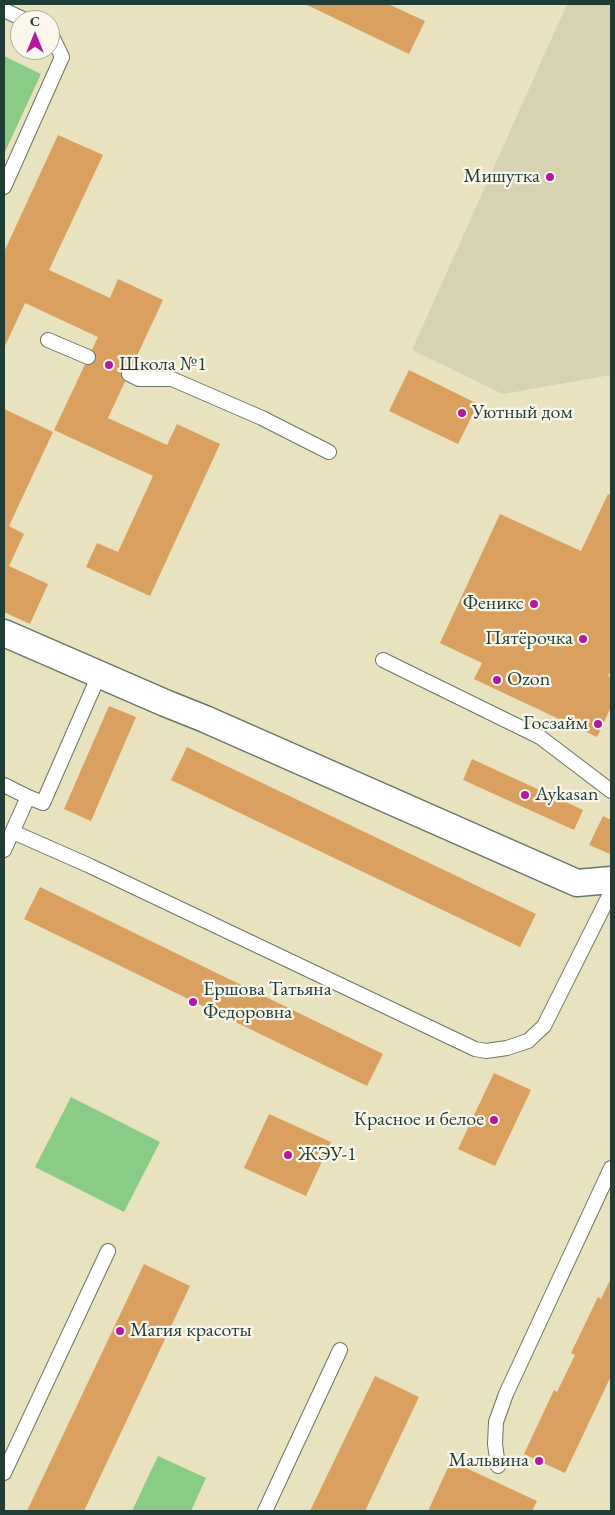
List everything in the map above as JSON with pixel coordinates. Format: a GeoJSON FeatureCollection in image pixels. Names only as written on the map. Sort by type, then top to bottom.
{"type":"FeatureCollection","features":[{"type":"Feature","properties":{"kind":"street"},"geometry":{"type":"LineString","coordinates":[[4,633],[206,719],[576,883],[611,880]]}},
{"type":"Feature","properties":{"kind":"lane"},"geometry":{"type":"LineString","coordinates":[[4,187],[62,57],[60,53]]}},
{"type":"Feature","properties":{"kind":"lane"},"geometry":{"type":"LineString","coordinates":[[48,340],[88,357]]}},
{"type":"Feature","properties":{"kind":"lane"},"geometry":{"type":"LineString","coordinates":[[129,374],[139,379],[172,379],[262,418],[329,452]]}},
{"type":"Feature","properties":{"kind":"lane"},"geometry":{"type":"LineString","coordinates":[[383,660],[540,737],[611,791]]}},
{"type":"Feature","properties":{"kind":"lane"},"geometry":{"type":"LineString","coordinates":[[4,785],[43,804],[99,675]]}},
{"type":"Feature","properties":{"kind":"lane"},"geometry":{"type":"LineString","coordinates":[[4,850],[28,797]]}},
{"type":"Feature","properties":{"kind":"lane"},"geometry":{"type":"LineString","coordinates":[[12,832],[475,1049],[486,1051],[507,1048],[528,1041],[544,1026],[611,892]]}},
{"type":"Feature","properties":{"kind":"lane"},"geometry":{"type":"LineString","coordinates":[[498,1466],[495,1444],[496,1422],[506,1394],[611,1168]]}},
{"type":"Feature","properties":{"kind":"lane"},"geometry":{"type":"LineString","coordinates":[[4,1473],[108,1251]]}},
{"type":"Feature","properties":{"kind":"lane"},"geometry":{"type":"LineString","coordinates":[[265,1511],[340,1350]]}},
{"type":"Feature","properties":{"kind":"shaded area","name":"Мишутка"},"geometry":{"type":"Polygon","coordinates":[[[567,4],[611,4],[611,375],[503,394],[412,350],[567,4]]]}},
{"type":"Feature","properties":{"kind":"green space"},"geometry":{"type":"Polygon","coordinates":[[[4,56],[41,74],[4,154],[4,56]]]}},
{"type":"Feature","properties":{"kind":"green space"},"geometry":{"type":"Polygon","coordinates":[[[71,1097],[160,1142],[124,1212],[35,1167],[71,1097]]]}},
{"type":"Feature","properties":{"kind":"green space"},"geometry":{"type":"Polygon","coordinates":[[[158,1456],[206,1478],[191,1511],[132,1511],[158,1456]]]}},
{"type":"Feature","properties":{"kind":"building"},"geometry":{"type":"Polygon","coordinates":[[[305,4],[388,4],[425,21],[409,54],[305,4]]]}},
{"type":"Feature","properties":{"kind":"building","name":"Школа №1"},"geometry":{"type":"Polygon","coordinates":[[[58,135],[103,155],[49,270],[110,298],[118,279],[163,300],[108,418],[167,445],[177,424],[220,444],[150,596],[86,567],[97,543],[118,552],[153,476],[54,430],[98,337],[25,303],[4,348],[4,252],[58,135]]]}},
{"type":"Feature","properties":{"kind":"building"},"geometry":{"type":"Polygon","coordinates":[[[409,370],[478,404],[458,444],[389,411],[409,370]]]}},
{"type":"Feature","properties":{"kind":"building"},"geometry":{"type":"Polygon","coordinates":[[[4,409],[53,432],[9,526],[24,534],[9,566],[48,584],[30,624],[4,612],[4,409]]]}},
{"type":"Feature","properties":{"kind":"building","name":"Феникс"},"geometry":{"type":"Polygon","coordinates":[[[608,494],[611,495],[611,670],[608,676],[611,678],[611,707],[597,737],[474,679],[482,663],[440,643],[500,514],[581,551],[608,494]]]}},
{"type":"Feature","properties":{"kind":"building"},"geometry":{"type":"Polygon","coordinates":[[[109,706],[136,717],[91,821],[64,809],[109,706]]]}},
{"type":"Feature","properties":{"kind":"building"},"geometry":{"type":"Polygon","coordinates":[[[187,747],[536,914],[520,947],[171,780],[187,747]]]}},
{"type":"Feature","properties":{"kind":"building"},"geometry":{"type":"Polygon","coordinates":[[[472,759],[583,810],[574,830],[463,780],[472,759]]]}},
{"type":"Feature","properties":{"kind":"building"},"geometry":{"type":"Polygon","coordinates":[[[603,816],[611,820],[610,854],[589,845],[603,816]]]}},
{"type":"Feature","properties":{"kind":"building"},"geometry":{"type":"Polygon","coordinates":[[[40,887],[383,1054],[367,1086],[24,919],[40,887]]]}},
{"type":"Feature","properties":{"kind":"building","name":"Красное и белое"},"geometry":{"type":"Polygon","coordinates":[[[494,1073],[531,1090],[495,1166],[458,1149],[494,1073]]]}},
{"type":"Feature","properties":{"kind":"building","name":"ЖЭУ-1"},"geometry":{"type":"Polygon","coordinates":[[[269,1114],[331,1142],[306,1196],[244,1168],[269,1114]]]}},
{"type":"Feature","properties":{"kind":"building"},"geometry":{"type":"Polygon","coordinates":[[[144,1264],[190,1286],[84,1511],[27,1511],[144,1264]]]}},
{"type":"Feature","properties":{"kind":"building"},"geometry":{"type":"Polygon","coordinates":[[[611,1278],[611,1376],[565,1473],[524,1454],[554,1390],[557,1392],[575,1355],[571,1353],[598,1297],[601,1299],[611,1278]]]}},
{"type":"Feature","properties":{"kind":"building"},"geometry":{"type":"Polygon","coordinates":[[[375,1376],[419,1397],[365,1511],[310,1511],[375,1376]]]}},
{"type":"Feature","properties":{"kind":"building"},"geometry":{"type":"Polygon","coordinates":[[[451,1461],[537,1501],[532,1511],[428,1511],[451,1461]]]}},
{"type":"Feature","properties":{"kind":"place","name":"Мишутка"},"geometry":{"type":"Point","coordinates":[550,177]}},
{"type":"Feature","properties":{"kind":"place","name":"Школа №1"},"geometry":{"type":"Point","coordinates":[109,365]}},
{"type":"Feature","properties":{"kind":"place","name":"Уютный дом"},"geometry":{"type":"Point","coordinates":[462,413]}},
{"type":"Feature","properties":{"kind":"place","name":"Феникс"},"geometry":{"type":"Point","coordinates":[534,604]}},
{"type":"Feature","properties":{"kind":"place","name":"Пятёрочка"},"geometry":{"type":"Point","coordinates":[583,639]}},
{"type":"Feature","properties":{"kind":"place","name":"Ozon"},"geometry":{"type":"Point","coordinates":[497,680]}},
{"type":"Feature","properties":{"kind":"place","name":"Госзайм"},"geometry":{"type":"Point","coordinates":[598,724]}},
{"type":"Feature","properties":{"kind":"place","name":"Aykasan"},"geometry":{"type":"Point","coordinates":[525,795]}},
{"type":"Feature","properties":{"kind":"place","name":"Ершова Татьяна Федоровна"},"geometry":{"type":"Point","coordinates":[193,1002]}},
{"type":"Feature","properties":{"kind":"place","name":"Красное и белое"},"geometry":{"type":"Point","coordinates":[494,1120]}},
{"type":"Feature","properties":{"kind":"place","name":"ЖЭУ-1"},"geometry":{"type":"Point","coordinates":[288,1155]}},
{"type":"Feature","properties":{"kind":"place","name":"Магия красоты"},"geometry":{"type":"Point","coordinates":[120,1331]}},
{"type":"Feature","properties":{"kind":"place","name":"Мальвина"},"geometry":{"type":"Point","coordinates":[539,1461]}}]}
